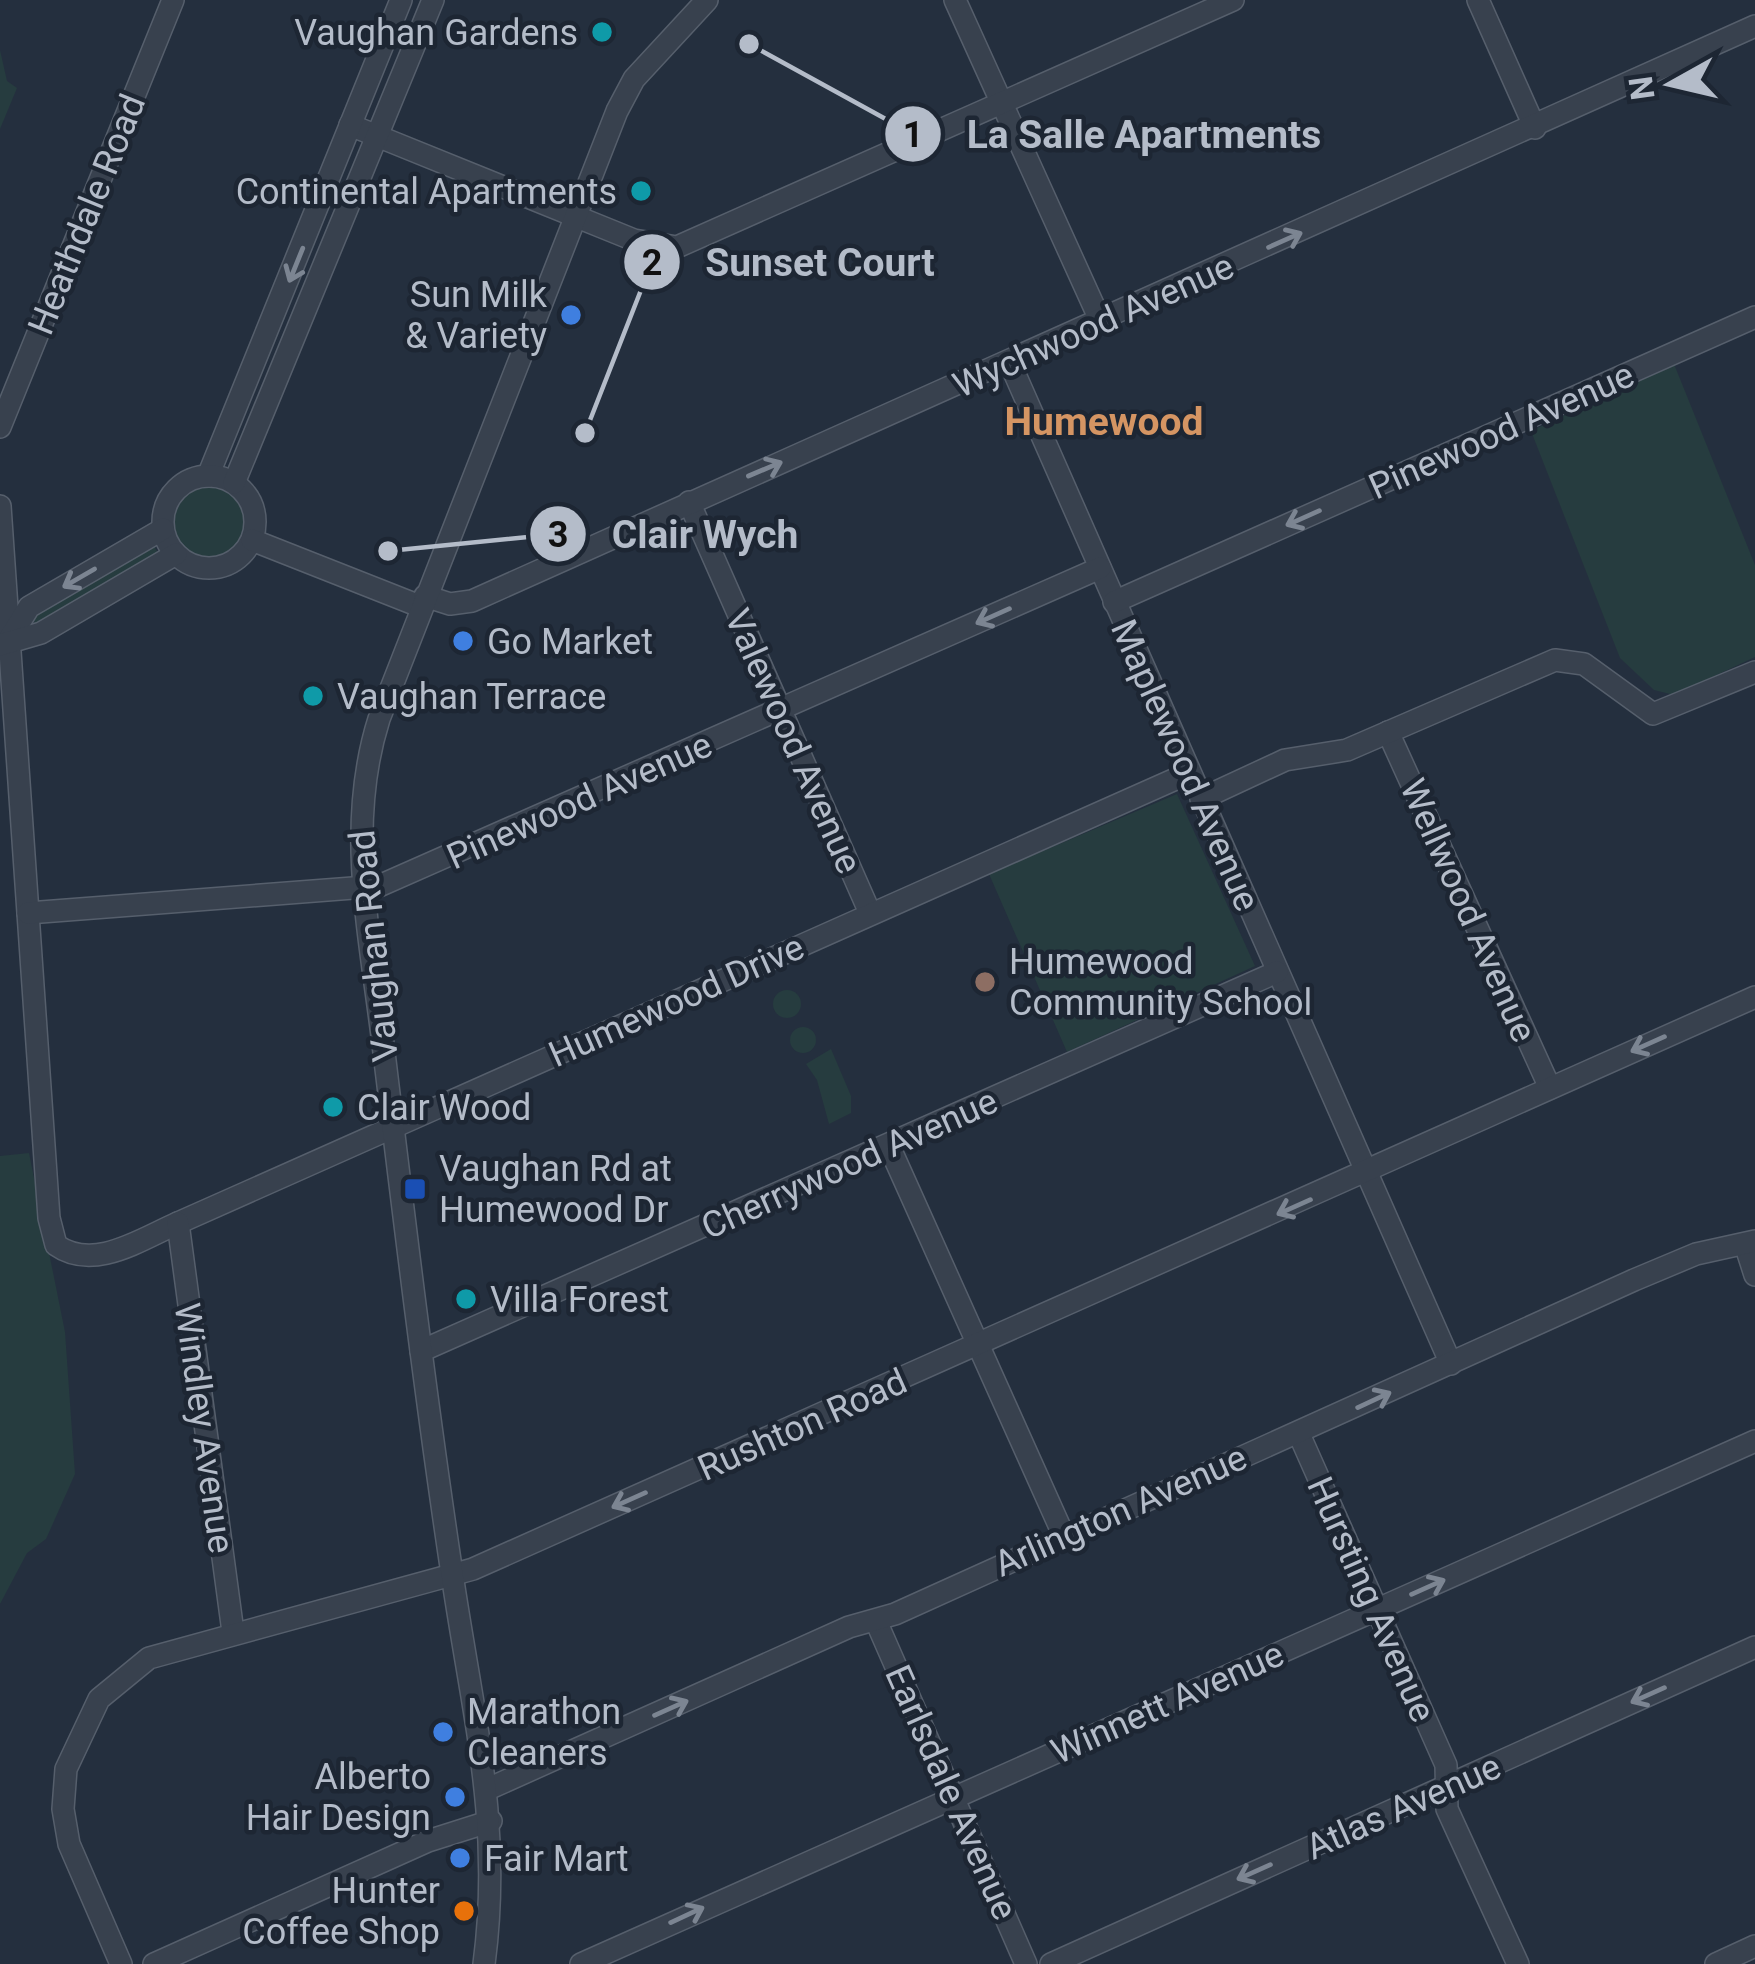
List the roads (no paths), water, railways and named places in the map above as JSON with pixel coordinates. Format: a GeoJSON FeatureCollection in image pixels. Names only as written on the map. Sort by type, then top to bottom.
{"type":"FeatureCollection","features":[{"type":"Feature","properties":{"kind":"street","name":"Heathdale Road"},"geometry":{"type":"LineString","coordinates":[[0,427],[173,0]]}},
{"type":"Feature","properties":{"kind":"street"},"geometry":{"type":"LineString","coordinates":[[208,476],[401,0]]}},
{"type":"Feature","properties":{"kind":"street"},"geometry":{"type":"LineString","coordinates":[[234,483],[433,0]]}},
{"type":"Feature","properties":{"kind":"street","name":"Vaughan Road"},"geometry":{"type":"LineString","coordinates":[[484,1964],[493,1878],[488,1789],[451,1572],[393,1128],[364,889],[363,777],[423,602],[634,79],[707,0]]}},
{"type":"Feature","properties":{"kind":"street"},"geometry":{"type":"LineString","coordinates":[[955,0],[1101,322]]}},
{"type":"Feature","properties":{"kind":"street"},"geometry":{"type":"LineString","coordinates":[[350,124],[652,247],[676,247],[1233,0]]}},
{"type":"Feature","properties":{"kind":"street"},"geometry":{"type":"LineString","coordinates":[[1478,0],[1535,128]]}},
{"type":"Feature","properties":{"kind":"street","name":"Wychwood Avenue"},"geometry":{"type":"LineString","coordinates":[[423,602],[472,601],[1755,26]]}},
{"type":"Feature","properties":{"kind":"street","name":"Pinewood Avenue"},"geometry":{"type":"LineString","coordinates":[[1114,602],[1755,317]]}},
{"type":"Feature","properties":{"kind":"street","name":"Maplewood Avenue"},"geometry":{"type":"LineString","coordinates":[[1010,363],[1451,1364]]}},
{"type":"Feature","properties":{"kind":"street"},"geometry":{"type":"LineString","coordinates":[[208,476],[234,483],[253,508],[252,539],[244,553],[218,567],[203,568],[176,554],[164,529],[164,513],[179,487],[208,476]]}},
{"type":"Feature","properties":{"kind":"street","name":"Valewood Avenue"},"geometry":{"type":"LineString","coordinates":[[689,502],[870,913]]}},
{"type":"Feature","properties":{"kind":"street"},"geometry":{"type":"LineString","coordinates":[[0,506],[4,643],[28,913]]}},
{"type":"Feature","properties":{"kind":"street"},"geometry":{"type":"LineString","coordinates":[[4,643],[29,607],[164,529]]}},
{"type":"Feature","properties":{"kind":"street"},"geometry":{"type":"LineString","coordinates":[[252,539],[423,602]]}},
{"type":"Feature","properties":{"kind":"street"},"geometry":{"type":"LineString","coordinates":[[4,643],[41,633],[176,554]]}},
{"type":"Feature","properties":{"kind":"street","name":"Pinewood Avenue"},"geometry":{"type":"LineString","coordinates":[[28,913],[364,889],[782,712],[1100,568]]}},
{"type":"Feature","properties":{"kind":"street"},"geometry":{"type":"LineString","coordinates":[[1201,799],[1285,760],[1340,752],[1555,660],[1584,664],[1653,714],[1755,672]]}},
{"type":"Feature","properties":{"kind":"street","name":"Wellwood Avenue"},"geometry":{"type":"LineString","coordinates":[[1388,732],[1550,1088]]}},
{"type":"Feature","properties":{"kind":"street","name":"Humewood Drive"},"geometry":{"type":"LineString","coordinates":[[28,913],[49,1218],[56,1245],[87,1258],[178,1223],[1189,772]]}},
{"type":"Feature","properties":{"kind":"street","name":"Cherrywood Avenue"},"geometry":{"type":"LineString","coordinates":[[421,1351],[1277,972]]}},
{"type":"Feature","properties":{"kind":"street","name":"Rushton Road"},"geometry":{"type":"LineString","coordinates":[[121,1964],[69,1844],[63,1809],[66,1769],[99,1699],[149,1658],[490,1562],[1755,997]]}},
{"type":"Feature","properties":{"kind":"street"},"geometry":{"type":"LineString","coordinates":[[889,1146],[1063,1534]]}},
{"type":"Feature","properties":{"kind":"street","name":"Windley Avenue"},"geometry":{"type":"LineString","coordinates":[[178,1223],[232,1632]]}},
{"type":"Feature","properties":{"kind":"street"},"geometry":{"type":"LineString","coordinates":[[1750,1242],[1755,1275]]}},
{"type":"Feature","properties":{"kind":"street","name":"Arlington Avenue"},"geometry":{"type":"LineString","coordinates":[[488,1789],[848,1627],[876,1621],[1063,1534],[1299,1434],[1696,1254],[1750,1242]]}},
{"type":"Feature","properties":{"kind":"street","name":"Hursting Avenue"},"geometry":{"type":"LineString","coordinates":[[1299,1434],[1446,1765],[1447,1809],[1518,1964]]}},
{"type":"Feature","properties":{"kind":"street","name":"Winnett Avenue"},"geometry":{"type":"LineString","coordinates":[[581,1964],[1755,1441]]}},
{"type":"Feature","properties":{"kind":"street","name":"Earlsdale Avenue"},"geometry":{"type":"LineString","coordinates":[[876,1621],[1026,1964]]}},
{"type":"Feature","properties":{"kind":"street","name":"Atlas Avenue"},"geometry":{"type":"LineString","coordinates":[[1051,1964],[1755,1647]]}},
{"type":"Feature","properties":{"kind":"street"},"geometry":{"type":"LineString","coordinates":[[154,1964],[428,1841],[491,1821]]}},
{"type":"Feature","properties":{"kind":"street"},"geometry":{"type":"LineString","coordinates":[[1716,1964],[1755,1946]]}},
{"type":"Feature","properties":{"kind":"place","name":"Vaughan Gardens"},"geometry":{"type":"Point","coordinates":[602,32]}},
{"type":"Feature","properties":{"kind":"place","name":"La Salle Apartments"},"geometry":{"type":"Point","coordinates":[749,44]}},
{"type":"Feature","properties":{"kind":"place","name":"Continental Apartments"},"geometry":{"type":"Point","coordinates":[641,191]}},
{"type":"Feature","properties":{"kind":"place","name":"Sun Milk & Variety"},"geometry":{"type":"Point","coordinates":[571,315]}},
{"type":"Feature","properties":{"kind":"place","name":"Sunset Court"},"geometry":{"type":"Point","coordinates":[585,433]}},
{"type":"Feature","properties":{"kind":"place","name":"Clair Wych"},"geometry":{"type":"Point","coordinates":[388,551]}},
{"type":"Feature","properties":{"kind":"place","name":"Go Market"},"geometry":{"type":"Point","coordinates":[463,641]}},
{"type":"Feature","properties":{"kind":"place","name":"Vaughan Terrace"},"geometry":{"type":"Point","coordinates":[313,696]}},
{"type":"Feature","properties":{"kind":"place","name":"Humewood Community School"},"geometry":{"type":"Point","coordinates":[985,982]}},
{"type":"Feature","properties":{"kind":"place","name":"Clair Wood"},"geometry":{"type":"Point","coordinates":[333,1107]}},
{"type":"Feature","properties":{"kind":"place","name":"Vaughan Rd at Humewood Dr"},"geometry":{"type":"Point","coordinates":[415,1189]}},
{"type":"Feature","properties":{"kind":"place","name":"Villa Forest"},"geometry":{"type":"Point","coordinates":[466,1299]}},
{"type":"Feature","properties":{"kind":"place","name":"Marathon Cleaners"},"geometry":{"type":"Point","coordinates":[443,1732]}},
{"type":"Feature","properties":{"kind":"place","name":"Alberto Hair Design"},"geometry":{"type":"Point","coordinates":[455,1797]}},
{"type":"Feature","properties":{"kind":"place","name":"Fair Mart"},"geometry":{"type":"Point","coordinates":[460,1858]}},
{"type":"Feature","properties":{"kind":"place","name":"Hunter Coffee Shop"},"geometry":{"type":"Point","coordinates":[464,1911]}},
{"type":"Feature","properties":{"kind":"district","name":"Humewood"},"geometry":{"type":"Point","coordinates":[1104,421]}}]}
